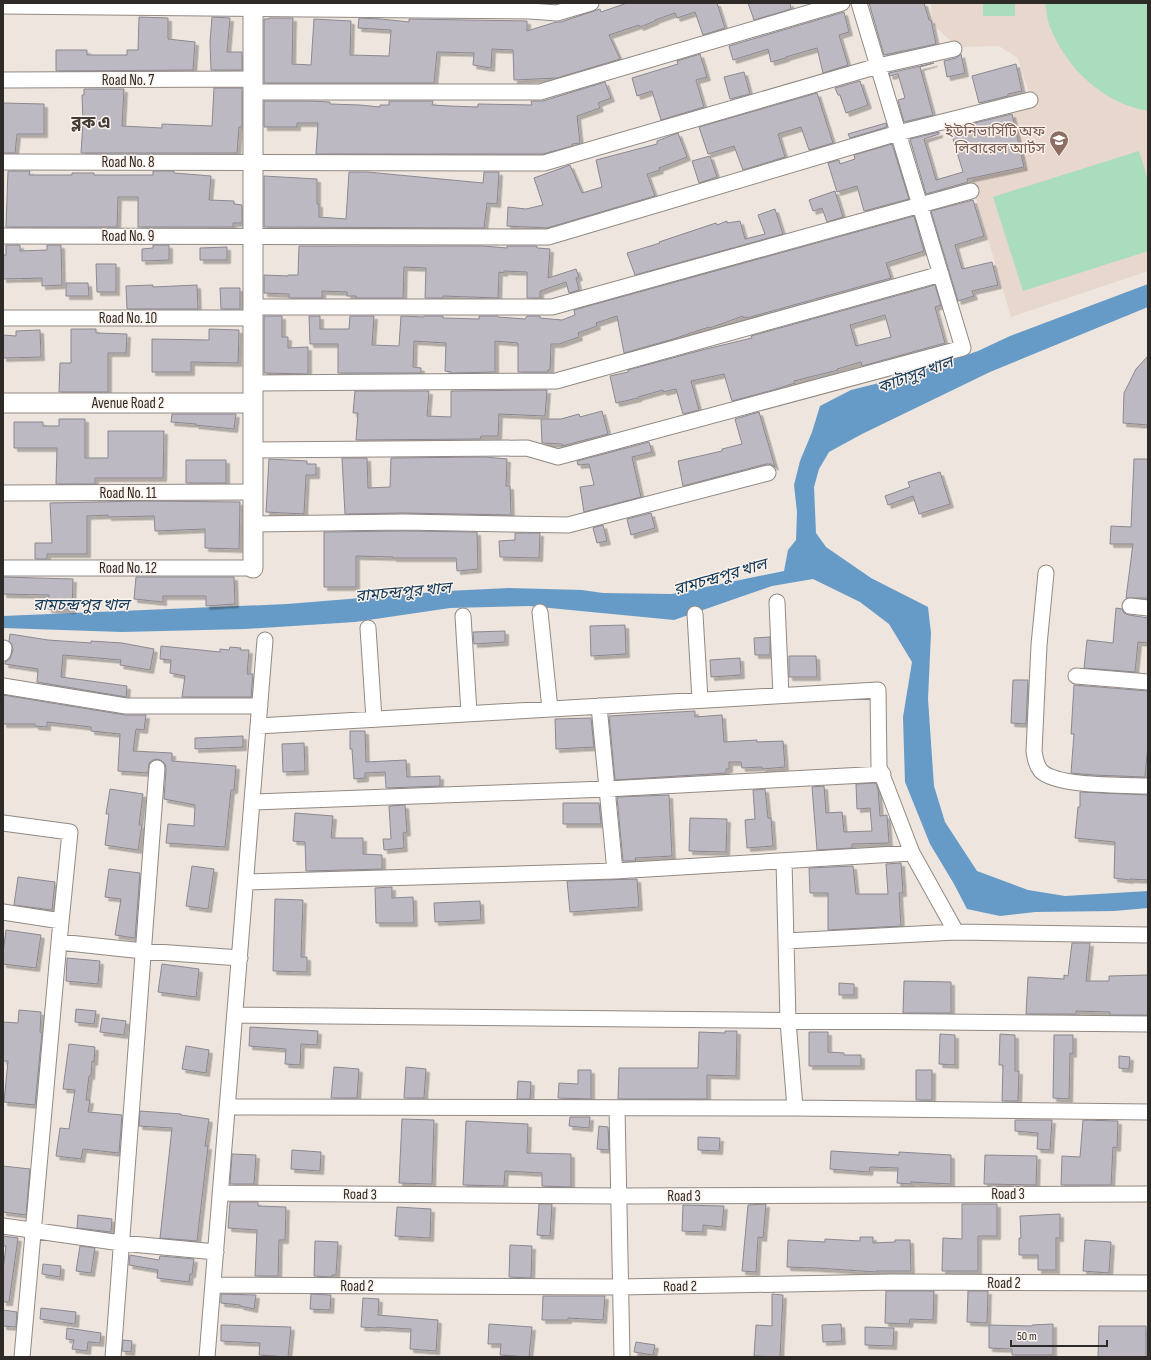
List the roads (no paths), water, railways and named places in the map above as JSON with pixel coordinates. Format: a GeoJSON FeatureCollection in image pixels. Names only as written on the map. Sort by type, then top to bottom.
{"type":"FeatureCollection","features":[{"type":"Feature","properties":{"kind":"street"},"geometry":{"type":"LineString","coordinates":[[3,6],[253,5],[530,11],[557,13],[591,3]]}},
{"type":"Feature","properties":{"kind":"street","name":"Road No. 7"},"geometry":{"type":"LineString","coordinates":[[3,80],[540,92],[842,3]]}},
{"type":"Feature","properties":{"kind":"street"},"geometry":{"type":"LineString","coordinates":[[253,450],[527,448],[558,457],[963,348],[859,3]]}},
{"type":"Feature","properties":{"kind":"street"},"geometry":{"type":"LineString","coordinates":[[253,5],[253,568]]}},
{"type":"Feature","properties":{"kind":"street","name":"Road No. 8"},"geometry":{"type":"LineString","coordinates":[[3,162],[544,163],[878,66],[954,49]]}},
{"type":"Feature","properties":{"kind":"street","name":"Road No. 9"},"geometry":{"type":"LineString","coordinates":[[3,236],[548,237],[898,133],[1030,100]]}},
{"type":"Feature","properties":{"kind":"street","name":"Road No. 10"},"geometry":{"type":"LineString","coordinates":[[3,318],[552,307],[971,191]]}},
{"type":"Feature","properties":{"kind":"street"},"geometry":{"type":"LineString","coordinates":[[253,383],[556,381],[941,274]]}},
{"type":"Feature","properties":{"kind":"street","name":"Avenue Road 2"},"geometry":{"type":"LineString","coordinates":[[3,404],[253,403]]}},
{"type":"Feature","properties":{"kind":"street"},"geometry":{"type":"LineString","coordinates":[[253,524],[403,522],[568,524],[768,473]]}},
{"type":"Feature","properties":{"kind":"street","name":"Road No. 11"},"geometry":{"type":"LineString","coordinates":[[3,493],[253,492]]}},
{"type":"Feature","properties":{"kind":"street","name":"Road No. 12"},"geometry":{"type":"LineString","coordinates":[[3,568],[253,568]]}},
{"type":"Feature","properties":{"kind":"street"},"geometry":{"type":"LineString","coordinates":[[1046,573],[1038,645],[1034,751],[1035,761],[1040,770],[1048,776],[1082,784],[1148,786]]}},
{"type":"Feature","properties":{"kind":"street"},"geometry":{"type":"LineString","coordinates":[[777,602],[782,696]]}},
{"type":"Feature","properties":{"kind":"street"},"geometry":{"type":"LineString","coordinates":[[1130,606],[1148,608]]}},
{"type":"Feature","properties":{"kind":"street"},"geometry":{"type":"LineString","coordinates":[[540,612],[550,709]]}},
{"type":"Feature","properties":{"kind":"street"},"geometry":{"type":"LineString","coordinates":[[694,614],[700,700]]}},
{"type":"Feature","properties":{"kind":"street"},"geometry":{"type":"LineString","coordinates":[[463,616],[469,713]]}},
{"type":"Feature","properties":{"kind":"street"},"geometry":{"type":"LineString","coordinates":[[368,628],[374,719]]}},
{"type":"Feature","properties":{"kind":"street"},"geometry":{"type":"LineString","coordinates":[[207,1357],[265,640]]}},
{"type":"Feature","properties":{"kind":"street"},"geometry":{"type":"LineString","coordinates":[[1076,676],[1148,682]]}},
{"type":"Feature","properties":{"kind":"street"},"geometry":{"type":"LineString","coordinates":[[3,686],[126,706],[260,706]]}},
{"type":"Feature","properties":{"kind":"street"},"geometry":{"type":"LineString","coordinates":[[258,726],[878,690],[879,767],[883,774],[912,853],[956,932]]}},
{"type":"Feature","properties":{"kind":"street"},"geometry":{"type":"LineString","coordinates":[[599,706],[615,871]]}},
{"type":"Feature","properties":{"kind":"street"},"geometry":{"type":"LineString","coordinates":[[113,1357],[157,768]]}},
{"type":"Feature","properties":{"kind":"street"},"geometry":{"type":"LineString","coordinates":[[252,802],[607,789],[883,774]]}},
{"type":"Feature","properties":{"kind":"street"},"geometry":{"type":"LineString","coordinates":[[3,823],[70,832],[22,1357]]}},
{"type":"Feature","properties":{"kind":"street"},"geometry":{"type":"LineString","coordinates":[[246,882],[615,871],[912,853]]}},
{"type":"Feature","properties":{"kind":"street"},"geometry":{"type":"LineString","coordinates":[[784,861],[788,1021],[795,1108]]}},
{"type":"Feature","properties":{"kind":"street"},"geometry":{"type":"LineString","coordinates":[[3,912],[61,921]]}},
{"type":"Feature","properties":{"kind":"street"},"geometry":{"type":"LineString","coordinates":[[786,941],[956,932],[1148,934]]}},
{"type":"Feature","properties":{"kind":"street"},"geometry":{"type":"LineString","coordinates":[[59,942],[143,951],[240,958]]}},
{"type":"Feature","properties":{"kind":"street"},"geometry":{"type":"LineString","coordinates":[[235,1015],[1148,1024]]}},
{"type":"Feature","properties":{"kind":"street"},"geometry":{"type":"LineString","coordinates":[[227,1107],[795,1108],[1148,1112]]}},
{"type":"Feature","properties":{"kind":"street"},"geometry":{"type":"LineString","coordinates":[[617,1108],[622,1357]]}},
{"type":"Feature","properties":{"kind":"street","name":"Road 3"},"geometry":{"type":"LineString","coordinates":[[220,1193],[619,1196],[1148,1194]]}},
{"type":"Feature","properties":{"kind":"street"},"geometry":{"type":"LineString","coordinates":[[3,1226],[121,1243],[216,1252]]}},
{"type":"Feature","properties":{"kind":"street","name":"Road 2"},"geometry":{"type":"LineString","coordinates":[[213,1285],[620,1287],[891,1282],[1148,1283]]}},
{"type":"Feature","properties":{"kind":"water","name":"কাটাসুর খাল"},"geometry":{"type":"Polygon","coordinates":[[[1148,284],[1148,307],[990,372],[862,434],[829,452],[819,469],[814,487],[816,533],[826,547],[871,578],[928,607],[931,633],[928,699],[934,786],[945,822],[977,871],[1028,890],[1065,896],[1148,891],[1148,908],[1114,911],[1035,912],[1000,916],[967,909],[930,844],[905,782],[903,717],[912,662],[889,624],[860,602],[813,579],[772,586],[674,620],[529,606],[450,608],[355,622],[245,629],[122,632],[3,628],[3,616],[287,604],[447,591],[509,588],[582,590],[603,593],[672,594],[784,571],[788,550],[796,540],[797,512],[794,485],[800,461],[812,432],[820,406],[851,390],[899,378],[978,351],[1010,336],[1148,284]]]}},
{"type":"Feature","properties":{"kind":"place","name":"ইউনিভার্সিটি অফ লিবারেল আর্টস"},"geometry":{"type":"Point","coordinates":[1059,157]}},
{"type":"Feature","properties":{"kind":"district","name":"ব্লক এ"},"geometry":{"type":"Point","coordinates":[91,122]}},
{"type":"Feature","properties":{"kind":"water label","name":"রামচন্দ্রপুর খাল"},"geometry":{"type":"Point","coordinates":[720,576]}},
{"type":"Feature","properties":{"kind":"water label","name":"রামচন্দ্রপুর খাল"},"geometry":{"type":"Point","coordinates":[403,591]}},
{"type":"Feature","properties":{"kind":"water label","name":"রামচন্দ্রপুর খাল"},"geometry":{"type":"Point","coordinates":[81,604]}}]}
